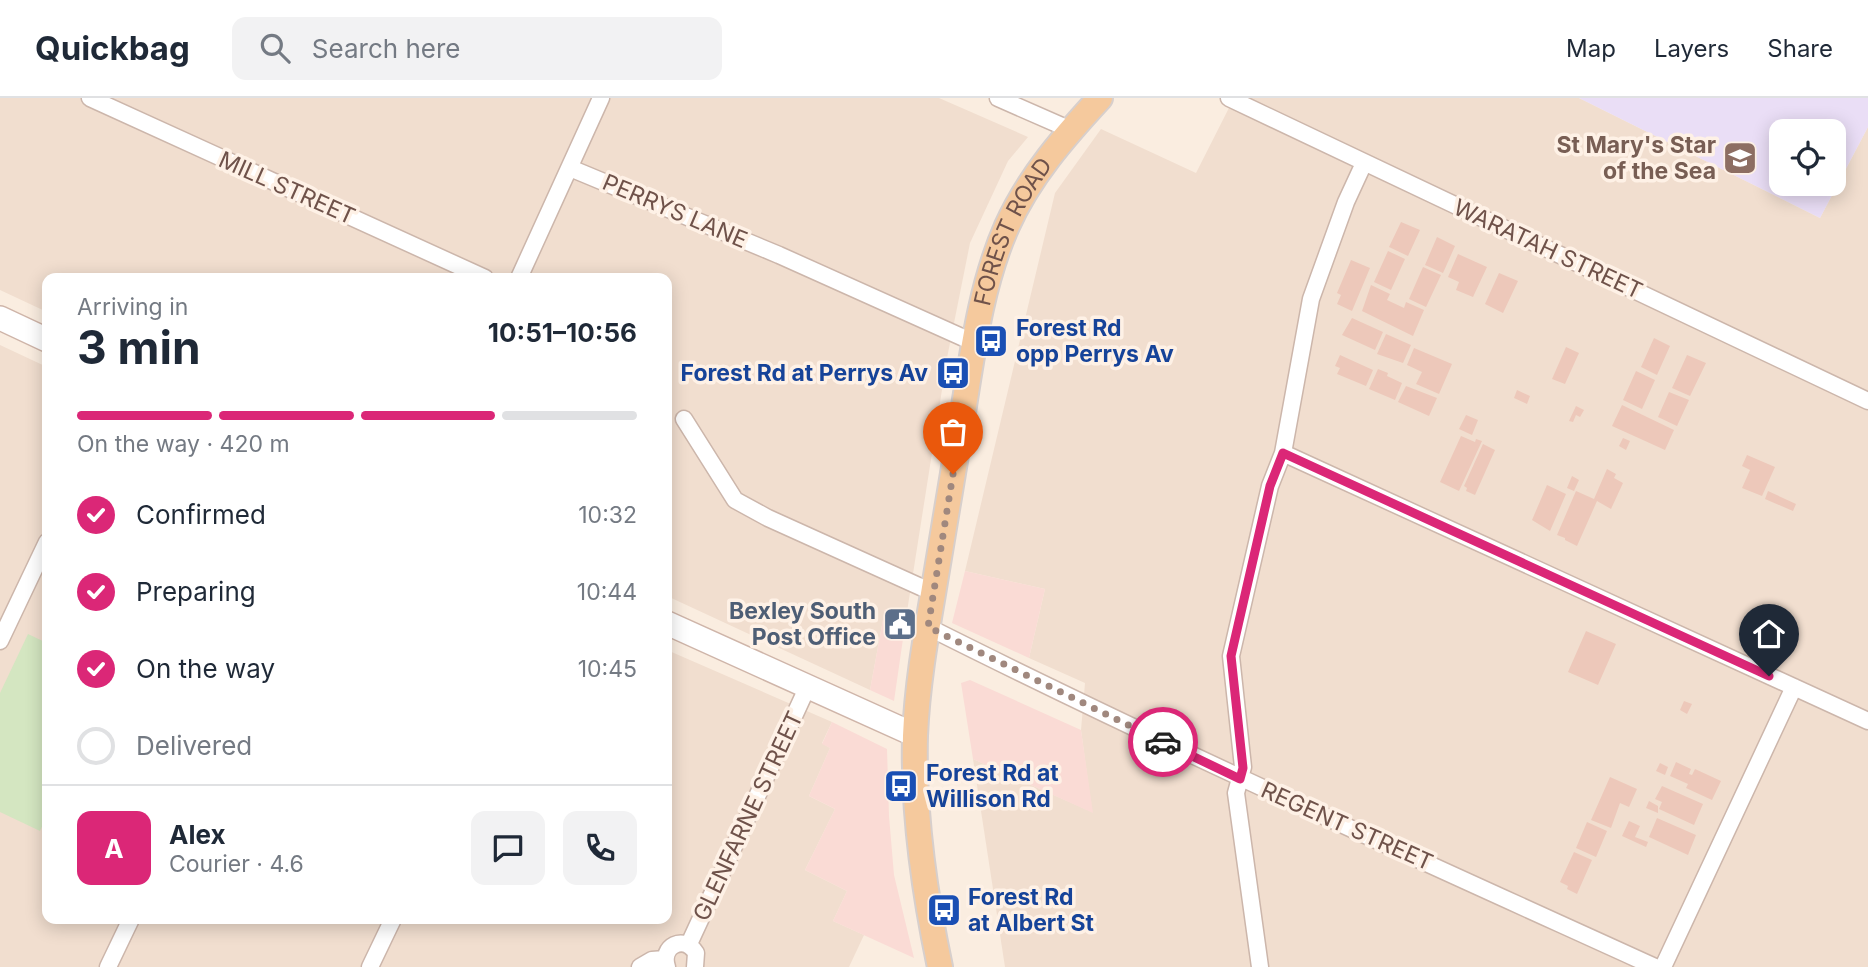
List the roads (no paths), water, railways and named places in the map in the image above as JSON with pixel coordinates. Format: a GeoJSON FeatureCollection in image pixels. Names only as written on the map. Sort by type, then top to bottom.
{"type":"FeatureCollection","features":[{"type":"Feature","properties":{"kind":"main road","name":"FOREST ROAD"},"geometry":{"type":"LineString","coordinates":[[940,967],[923,878],[915,735],[928,627],[975,343],[989,279],[1007,226],[1037,173],[1100,98]]}},
{"type":"Feature","properties":{"kind":"main road"},"geometry":{"type":"LineString","coordinates":[[0,318],[42,338]]}},
{"type":"Feature","properties":{"kind":"main road"},"geometry":{"type":"LineString","coordinates":[[672,625],[915,735]]}},
{"type":"Feature","properties":{"kind":"street","name":"MILL STREET"},"geometry":{"type":"LineString","coordinates":[[90,98],[474,273]]}},
{"type":"Feature","properties":{"kind":"street"},"geometry":{"type":"LineString","coordinates":[[521,273],[601,98]]}},
{"type":"Feature","properties":{"kind":"street"},"geometry":{"type":"LineString","coordinates":[[998,98],[1071,130]]}},
{"type":"Feature","properties":{"kind":"street","name":"WARATAH STREET"},"geometry":{"type":"LineString","coordinates":[[1229,98],[1868,401]]}},
{"type":"Feature","properties":{"kind":"street"},"geometry":{"type":"LineString","coordinates":[[1260,967],[1237,793],[1243,768],[1231,656],[1270,486],[1283,453],[1311,299],[1346,202],[1364,163]]}},
{"type":"Feature","properties":{"kind":"street","name":"PERRYS LANE"},"geometry":{"type":"LineString","coordinates":[[570,168],[779,256],[975,343]]}},
{"type":"Feature","properties":{"kind":"street"},"geometry":{"type":"LineString","coordinates":[[684,419],[735,500],[768,518],[934,593]]}},
{"type":"Feature","properties":{"kind":"street"},"geometry":{"type":"LineString","coordinates":[[1283,453],[1868,721]]}},
{"type":"Feature","properties":{"kind":"street"},"geometry":{"type":"LineString","coordinates":[[0,640],[42,552]]}},
{"type":"Feature","properties":{"kind":"street","name":"REGENT STREET"},"geometry":{"type":"LineString","coordinates":[[928,627],[1240,779],[1655,967]]}},
{"type":"Feature","properties":{"kind":"street"},"geometry":{"type":"LineString","coordinates":[[1663,967],[1794,687]]}},
{"type":"Feature","properties":{"kind":"street","name":"GLENFARNE STREET"},"geometry":{"type":"LineString","coordinates":[[689,944],[807,688]]}},
{"type":"Feature","properties":{"kind":"street"},"geometry":{"type":"LineString","coordinates":[[108,967],[129,924]]}},
{"type":"Feature","properties":{"kind":"street"},"geometry":{"type":"LineString","coordinates":[[370,967],[391,924]]}},
{"type":"Feature","properties":{"kind":"street"},"geometry":{"type":"LineString","coordinates":[[640,967],[652,960],[666,963],[668,949],[678,943],[689,944],[696,953],[698,966]]}},
{"type":"Feature","properties":{"kind":"place","name":"St Mary's Star of the Sea"},"geometry":{"type":"Point","coordinates":[1740,158]}},
{"type":"Feature","properties":{"kind":"place","name":"Forest Rd opp Perrys Av"},"geometry":{"type":"Point","coordinates":[991,341]}},
{"type":"Feature","properties":{"kind":"place","name":"Forest Rd at Perrys Av"},"geometry":{"type":"Point","coordinates":[953,373]}},
{"type":"Feature","properties":{"kind":"place","name":"Bexley South Post Office"},"geometry":{"type":"Point","coordinates":[900,624]}},
{"type":"Feature","properties":{"kind":"place","name":"Forest Rd at Willison Rd"},"geometry":{"type":"Point","coordinates":[901,786]}},
{"type":"Feature","properties":{"kind":"place","name":"Forest Rd at Albert St"},"geometry":{"type":"Point","coordinates":[944,910]}}]}
